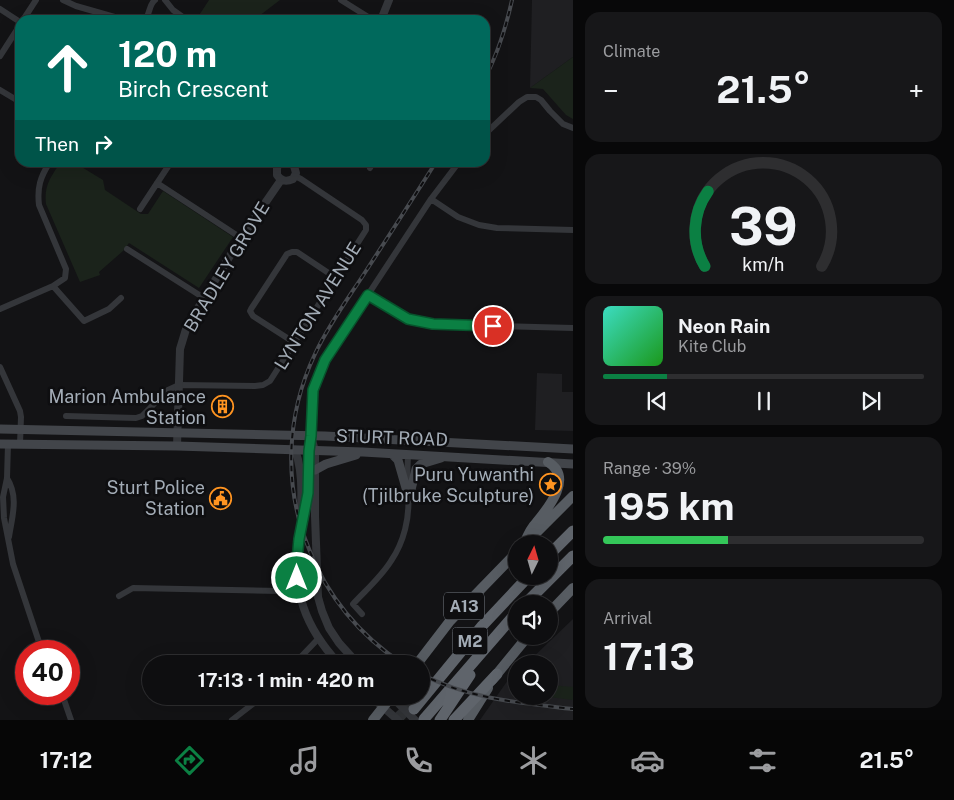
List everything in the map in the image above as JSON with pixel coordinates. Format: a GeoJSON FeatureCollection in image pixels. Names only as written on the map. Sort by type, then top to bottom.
{"type":"FeatureCollection","features":[{"type":"Feature","properties":{"kind":"highway"},"geometry":{"type":"LineString","coordinates":[[530,535],[535,524],[565,488],[563,472],[559,467],[548,462]]}},
{"type":"Feature","properties":{"kind":"highway"},"geometry":{"type":"LineString","coordinates":[[534,535],[573,496]]}},
{"type":"Feature","properties":{"kind":"highway"},"geometry":{"type":"LineString","coordinates":[[558,546],[573,531]]}},
{"type":"Feature","properties":{"kind":"highway"},"geometry":{"type":"LineString","coordinates":[[534,595],[573,556]]}},
{"type":"Feature","properties":{"kind":"highway","name":"A13"},"geometry":{"type":"LineString","coordinates":[[424,655],[450,621],[508,561]]}},
{"type":"Feature","properties":{"kind":"highway","name":"M2"},"geometry":{"type":"LineString","coordinates":[[413,712],[482,626],[521,585]]}},
{"type":"Feature","properties":{"kind":"highway"},"geometry":{"type":"LineString","coordinates":[[558,604],[573,588]]}},
{"type":"Feature","properties":{"kind":"highway","name":"M2"},"geometry":{"type":"LineString","coordinates":[[413,712],[498,634],[508,622]]}},
{"type":"Feature","properties":{"kind":"highway"},"geometry":{"type":"LineString","coordinates":[[440,720],[498,634]]}},
{"type":"Feature","properties":{"kind":"highway"},"geometry":{"type":"LineString","coordinates":[[462,720],[521,645]]}},
{"type":"Feature","properties":{"kind":"highway"},"geometry":{"type":"LineString","coordinates":[[454,720],[497,674]]}},
{"type":"Feature","properties":{"kind":"highway"},"geometry":{"type":"LineString","coordinates":[[468,720],[497,674]]}},
{"type":"Feature","properties":{"kind":"highway"},"geometry":{"type":"LineString","coordinates":[[430,687],[443,675]]}},
{"type":"Feature","properties":{"kind":"highway"},"geometry":{"type":"LineString","coordinates":[[373,720],[388,711],[390,705]]}},
{"type":"Feature","properties":{"kind":"main road","name":"STURT ROAD"},"geometry":{"type":"LineString","coordinates":[[0,429],[311,436],[573,449]]}},
{"type":"Feature","properties":{"kind":"main road","name":"STURT ROAD"},"geometry":{"type":"LineString","coordinates":[[4,444],[176,446],[363,452],[573,464]]}},
{"type":"Feature","properties":{"kind":"main road"},"geometry":{"type":"LineString","coordinates":[[315,470],[326,464],[363,452]]}},
{"type":"Feature","properties":{"kind":"main road"},"geometry":{"type":"LineString","coordinates":[[392,454],[398,460],[409,498]]}},
{"type":"Feature","properties":{"kind":"main road"},"geometry":{"type":"LineString","coordinates":[[409,498],[417,467],[448,456]]}},
{"type":"Feature","properties":{"kind":"street"},"geometry":{"type":"LineString","coordinates":[[26,15],[36,0]]}},
{"type":"Feature","properties":{"kind":"street"},"geometry":{"type":"LineString","coordinates":[[63,0],[76,6],[108,15]]}},
{"type":"Feature","properties":{"kind":"street"},"geometry":{"type":"LineString","coordinates":[[149,15],[155,0]]}},
{"type":"Feature","properties":{"kind":"street"},"geometry":{"type":"LineString","coordinates":[[165,0],[180,15]]}},
{"type":"Feature","properties":{"kind":"street"},"geometry":{"type":"LineString","coordinates":[[341,0],[365,15]]}},
{"type":"Feature","properties":{"kind":"street"},"geometry":{"type":"LineString","coordinates":[[383,15],[389,0]]}},
{"type":"Feature","properties":{"kind":"street"},"geometry":{"type":"LineString","coordinates":[[0,9],[15,20]]}},
{"type":"Feature","properties":{"kind":"street"},"geometry":{"type":"LineString","coordinates":[[0,56],[15,32]]}},
{"type":"Feature","properties":{"kind":"street"},"geometry":{"type":"LineString","coordinates":[[0,90],[15,99]]}},
{"type":"Feature","properties":{"kind":"street"},"geometry":{"type":"LineString","coordinates":[[490,129],[519,102],[528,97],[536,96],[564,124],[573,128]]}},
{"type":"Feature","properties":{"kind":"street"},"geometry":{"type":"LineString","coordinates":[[0,309],[52,286],[65,278],[66,269],[39,205],[39,185],[47,167]]}},
{"type":"Feature","properties":{"kind":"street"},"geometry":{"type":"LineString","coordinates":[[140,209],[168,167]]}},
{"type":"Feature","properties":{"kind":"street"},"geometry":{"type":"LineString","coordinates":[[279,167],[277,175],[281,180],[285,181],[295,176],[294,167]]}},
{"type":"Feature","properties":{"kind":"street"},"geometry":{"type":"LineString","coordinates":[[350,655],[330,628],[322,611],[318,592],[315,470],[311,436],[313,390],[318,374],[332,348],[430,198],[455,167]]}},
{"type":"Feature","properties":{"kind":"street","name":"LYNTON AVENUE"},"geometry":{"type":"LineString","coordinates":[[179,385],[255,386],[263,385],[270,381],[364,234],[366,225],[362,220],[295,176]]}},
{"type":"Feature","properties":{"kind":"street","name":"BRADLEY GROVE"},"geometry":{"type":"LineString","coordinates":[[176,446],[180,349],[187,326],[281,180]]}},
{"type":"Feature","properties":{"kind":"street"},"geometry":{"type":"LineString","coordinates":[[157,184],[242,238]]}},
{"type":"Feature","properties":{"kind":"street"},"geometry":{"type":"LineString","coordinates":[[430,198],[458,217],[479,225],[497,228],[573,230]]}},
{"type":"Feature","properties":{"kind":"street"},"geometry":{"type":"LineString","coordinates":[[127,249],[204,298]]}},
{"type":"Feature","properties":{"kind":"street"},"geometry":{"type":"LineString","coordinates":[[295,343],[253,316],[250,311],[256,301],[287,254],[292,252],[298,252],[336,278]]}},
{"type":"Feature","properties":{"kind":"street"},"geometry":{"type":"LineString","coordinates":[[52,286],[84,321],[109,308],[121,298]]}},
{"type":"Feature","properties":{"kind":"street"},"geometry":{"type":"LineString","coordinates":[[368,295],[408,319],[433,324],[573,328]]}},
{"type":"Feature","properties":{"kind":"street"},"geometry":{"type":"LineString","coordinates":[[0,367],[20,410],[20,444]]}},
{"type":"Feature","properties":{"kind":"street"},"geometry":{"type":"LineString","coordinates":[[66,416],[136,418],[142,416],[168,390],[179,385]]}},
{"type":"Feature","properties":{"kind":"street"},"geometry":{"type":"LineString","coordinates":[[4,444],[7,478],[3,497],[3,510],[8,541],[13,564],[38,640]]}},
{"type":"Feature","properties":{"kind":"street"},"geometry":{"type":"LineString","coordinates":[[295,450],[301,484],[301,523],[297,560],[299,589],[306,616],[318,639],[331,655]]}},
{"type":"Feature","properties":{"kind":"street"},"geometry":{"type":"LineString","coordinates":[[301,523],[308,493],[312,451]]}},
{"type":"Feature","properties":{"kind":"street"},"geometry":{"type":"LineString","coordinates":[[362,614],[353,604],[380,576],[401,542],[409,498],[407,480],[408,454]]}},
{"type":"Feature","properties":{"kind":"street"},"geometry":{"type":"LineString","coordinates":[[7,478],[12,490],[14,504],[8,541]]}},
{"type":"Feature","properties":{"kind":"street"},"geometry":{"type":"LineString","coordinates":[[119,596],[132,588],[280,592],[299,589],[304,587],[310,579],[316,557]]}},
{"type":"Feature","properties":{"kind":"street"},"geometry":{"type":"LineString","coordinates":[[299,589],[318,592]]}},
{"type":"Feature","properties":{"kind":"street"},"geometry":{"type":"LineString","coordinates":[[303,655],[330,628]]}},
{"type":"Feature","properties":{"kind":"street"},"geometry":{"type":"LineString","coordinates":[[66,705],[71,720]]}},
{"type":"Feature","properties":{"kind":"street"},"geometry":{"type":"LineString","coordinates":[[232,720],[251,705]]}},
{"type":"Feature","properties":{"kind":"street"},"geometry":{"type":"LineString","coordinates":[[381,705],[398,720]]}},
{"type":"Feature","properties":{"kind":"shaded area"},"geometry":{"type":"Polygon","coordinates":[[[209,0],[280,0],[260,15],[199,15],[209,0]]]}},
{"type":"Feature","properties":{"kind":"shaded area"},"geometry":{"type":"Polygon","coordinates":[[[532,0],[573,0],[573,57],[530,88],[532,0]]]}},
{"type":"Feature","properties":{"kind":"shaded area"},"geometry":{"type":"Polygon","coordinates":[[[573,57],[573,119],[566,115],[543,89],[530,88],[573,57]]]}},
{"type":"Feature","properties":{"kind":"shaded area"},"geometry":{"type":"Polygon","coordinates":[[[57,167],[82,167],[103,180],[105,190],[141,214],[148,214],[163,191],[233,237],[199,288],[129,243],[123,251],[99,272],[100,275],[80,282],[46,204],[48,182],[57,167]]]}},
{"type":"Feature","properties":{"kind":"shaded area"},"geometry":{"type":"Polygon","coordinates":[[[537,373],[562,374],[562,392],[573,392],[573,431],[535,430],[537,373]]]}},
{"type":"Feature","properties":{"kind":"shaded area"},"geometry":{"type":"Polygon","coordinates":[[[573,619],[573,720],[480,720],[508,680],[508,705],[558,705],[558,655],[535,655],[546,645],[558,645],[558,633],[573,619]]]}},
{"type":"Feature","properties":{"kind":"shaded area"},"geometry":{"type":"Polygon","coordinates":[[[558,686],[573,687],[573,700],[558,698],[558,686]]]}},
{"type":"Feature","properties":{"kind":"tunnel"},"geometry":{"type":"LineString","coordinates":[[396,720],[411,705]]}},
{"type":"Feature","properties":{"kind":"railway"},"geometry":{"type":"LineString","coordinates":[[490,67],[501,40],[512,0]]}},
{"type":"Feature","properties":{"kind":"railway"},"geometry":{"type":"LineString","coordinates":[[390,655],[359,628],[347,614],[335,599],[316,566],[301,525],[295,501],[291,451],[298,401],[305,377],[315,354],[338,313],[433,167]]}},
{"type":"Feature","properties":{"kind":"railway"},"geometry":{"type":"LineString","coordinates":[[430,678],[458,689],[495,699],[573,709]]}},
{"type":"Feature","properties":{"kind":"place","name":"Marion Ambulance Station"},"geometry":{"type":"Point","coordinates":[222,407]}},
{"type":"Feature","properties":{"kind":"place","name":"Puru Yuwanthi (Tjilbruke Sculpture)"},"geometry":{"type":"Point","coordinates":[550,485]}},
{"type":"Feature","properties":{"kind":"place","name":"Sturt Police Station"},"geometry":{"type":"Point","coordinates":[221,498]}},
{"type":"Feature","properties":{"kind":"route"},"geometry":{"type":"LineString","coordinates":[[297,578],[301,523],[308,493],[313,390],[325,360],[368,295],[408,319],[433,324],[493,326]]}}]}
